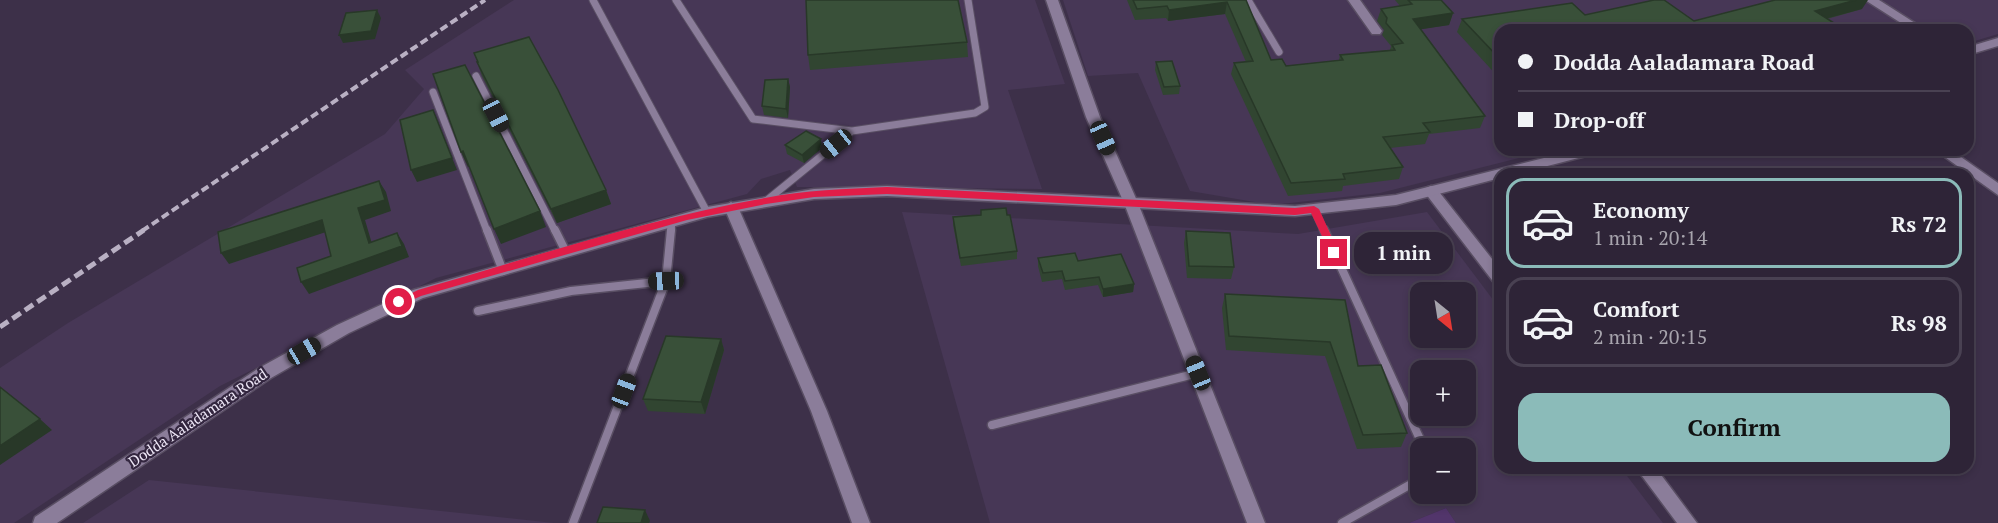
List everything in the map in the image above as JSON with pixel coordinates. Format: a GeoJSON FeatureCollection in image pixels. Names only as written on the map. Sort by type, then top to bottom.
{"type":"FeatureCollection","features":[{"type":"Feature","properties":{"kind":"main road"},"geometry":{"type":"LineString","coordinates":[[1052,0],[1093,117],[1131,203],[1256,523]]}},
{"type":"Feature","properties":{"kind":"main road"},"geometry":{"type":"LineString","coordinates":[[1354,0],[1376,31]]}},
{"type":"Feature","properties":{"kind":"main road"},"geometry":{"type":"LineString","coordinates":[[1870,0],[1910,24]]}},
{"type":"Feature","properties":{"kind":"main road"},"geometry":{"type":"LineString","coordinates":[[1974,49],[1998,42]]}},
{"type":"Feature","properties":{"kind":"main road","name":"Dodda Aaladamara Road"},"geometry":{"type":"LineString","coordinates":[[1522,168],[1569,156]]}},
{"type":"Feature","properties":{"kind":"main road"},"geometry":{"type":"LineString","coordinates":[[1950,156],[1967,168]]}},
{"type":"Feature","properties":{"kind":"main road"},"geometry":{"type":"LineString","coordinates":[[1974,173],[1998,190]]}},
{"type":"Feature","properties":{"kind":"main road","name":"Dodda Aaladamara Road"},"geometry":{"type":"LineString","coordinates":[[42,523],[265,373],[343,329],[418,294],[707,212],[814,194],[887,190],[1295,211],[1396,200],[1494,175]]}},
{"type":"Feature","properties":{"kind":"main road"},"geometry":{"type":"LineString","coordinates":[[1431,191],[1494,272]]}},
{"type":"Feature","properties":{"kind":"main road"},"geometry":{"type":"LineString","coordinates":[[731,207],[819,411],[861,523]]}},
{"type":"Feature","properties":{"kind":"main road"},"geometry":{"type":"LineString","coordinates":[[1650,474],[1688,523]]}},
{"type":"Feature","properties":{"kind":"lane"},"geometry":{"type":"LineString","coordinates":[[592,0],[707,212]]}},
{"type":"Feature","properties":{"kind":"lane"},"geometry":{"type":"LineString","coordinates":[[676,0],[753,119],[852,131],[975,113],[985,107],[968,0]]}},
{"type":"Feature","properties":{"kind":"lane"},"geometry":{"type":"LineString","coordinates":[[1248,0],[1279,52]]}},
{"type":"Feature","properties":{"kind":"lane"},"geometry":{"type":"LineString","coordinates":[[476,76],[566,252]]}},
{"type":"Feature","properties":{"kind":"lane"},"geometry":{"type":"LineString","coordinates":[[434,92],[503,271]]}},
{"type":"Feature","properties":{"kind":"lane"},"geometry":{"type":"LineString","coordinates":[[766,201],[852,131]]}},
{"type":"Feature","properties":{"kind":"lane"},"geometry":{"type":"LineString","coordinates":[[1314,209],[1419,438]]}},
{"type":"Feature","properties":{"kind":"lane"},"geometry":{"type":"LineString","coordinates":[[573,523],[666,281],[672,221]]}},
{"type":"Feature","properties":{"kind":"lane"},"geometry":{"type":"LineString","coordinates":[[478,311],[567,290],[613,283],[666,281]]}},
{"type":"Feature","properties":{"kind":"lane"},"geometry":{"type":"LineString","coordinates":[[992,425],[1198,373]]}},
{"type":"Feature","properties":{"kind":"lane"},"geometry":{"type":"LineString","coordinates":[[1342,523],[1410,485]]}},
{"type":"Feature","properties":{"kind":"shaded area"},"geometry":{"type":"Polygon","coordinates":[[[514,0],[1035,0],[1065,84],[1008,90],[1042,189],[797,187],[790,170],[761,179],[747,194],[436,278],[220,386],[14,523],[0,523],[0,368],[68,323],[385,134],[424,89],[405,70],[514,0]]]}},
{"type":"Feature","properties":{"kind":"shaded area"},"geometry":{"type":"Polygon","coordinates":[[[1063,0],[1998,0],[1998,34],[1974,41],[1974,24],[1494,24],[1494,156],[1527,156],[1380,193],[1272,205],[1190,191],[1138,73],[1088,76],[1063,0]]]}},
{"type":"Feature","properties":{"kind":"shaded area"},"geometry":{"type":"Polygon","coordinates":[[[902,212],[1298,234],[1427,212],[1494,301],[1494,474],[1626,474],[1663,523],[1456,523],[1446,508],[1409,523],[990,523],[902,212]]]}},
{"type":"Feature","properties":{"kind":"shaded area"},"geometry":{"type":"Polygon","coordinates":[[[149,480],[554,523],[83,523],[149,480]]]}},
{"type":"Feature","properties":{"kind":"shaded area"},"geometry":{"type":"Polygon","coordinates":[[[1446,508],[1456,523],[1409,523],[1446,508]]]}},
{"type":"Feature","properties":{"kind":"building"},"geometry":{"type":"Polygon","coordinates":[[[806,0],[958,0],[967,42],[808,55],[806,0]]]}},
{"type":"Feature","properties":{"kind":"building"},"geometry":{"type":"Polygon","coordinates":[[[1133,0],[1246,0],[1271,60],[1282,59],[1286,66],[1343,60],[1340,55],[1395,50],[1392,45],[1403,43],[1386,23],[1387,18],[1381,9],[1412,4],[1408,0],[1441,0],[1453,13],[1413,19],[1485,116],[1423,123],[1430,132],[1383,137],[1403,167],[1343,174],[1345,179],[1291,183],[1234,63],[1253,61],[1227,2],[1169,10],[1167,6],[1137,9],[1133,0]]]}},
{"type":"Feature","properties":{"kind":"building"},"geometry":{"type":"Polygon","coordinates":[[[1654,0],[1664,0],[1694,21],[1775,0],[1856,0],[1815,11],[1836,24],[1494,24],[1494,53],[1462,19],[1572,3],[1585,15],[1654,0]]]}},
{"type":"Feature","properties":{"kind":"building"},"geometry":{"type":"Polygon","coordinates":[[[377,10],[371,31],[339,35],[346,13],[377,10]]]}},
{"type":"Feature","properties":{"kind":"building"},"geometry":{"type":"Polygon","coordinates":[[[529,37],[558,90],[606,190],[551,209],[474,53],[529,37]]]}},
{"type":"Feature","properties":{"kind":"building"},"geometry":{"type":"Polygon","coordinates":[[[1172,61],[1180,86],[1164,87],[1156,62],[1172,61]]]}},
{"type":"Feature","properties":{"kind":"building"},"geometry":{"type":"Polygon","coordinates":[[[465,65],[540,211],[494,229],[463,151],[461,152],[433,74],[465,65]]]}},
{"type":"Feature","properties":{"kind":"building"},"geometry":{"type":"Polygon","coordinates":[[[788,79],[786,109],[762,106],[765,80],[788,79]]]}},
{"type":"Feature","properties":{"kind":"building"},"geometry":{"type":"Polygon","coordinates":[[[433,110],[452,158],[411,170],[400,120],[433,110]]]}},
{"type":"Feature","properties":{"kind":"building"},"geometry":{"type":"Polygon","coordinates":[[[806,131],[821,139],[802,155],[785,145],[806,131]]]}},
{"type":"Feature","properties":{"kind":"building"},"geometry":{"type":"Polygon","coordinates":[[[379,181],[385,200],[358,208],[369,243],[397,233],[402,246],[301,282],[297,268],[331,256],[322,220],[221,253],[218,232],[379,181]]]}},
{"type":"Feature","properties":{"kind":"building"},"geometry":{"type":"Polygon","coordinates":[[[1006,208],[1007,215],[1010,215],[1017,251],[960,258],[953,217],[981,215],[981,210],[1006,208]]]}},
{"type":"Feature","properties":{"kind":"building"},"geometry":{"type":"Polygon","coordinates":[[[1186,231],[1230,233],[1234,267],[1189,266],[1186,231]]]}},
{"type":"Feature","properties":{"kind":"building"},"geometry":{"type":"Polygon","coordinates":[[[1075,253],[1078,261],[1121,254],[1134,284],[1103,289],[1099,277],[1065,281],[1062,271],[1043,273],[1038,258],[1075,253]]]}},
{"type":"Feature","properties":{"kind":"building"},"geometry":{"type":"Polygon","coordinates":[[[1225,294],[1345,300],[1358,366],[1381,365],[1407,433],[1363,435],[1330,342],[1229,336],[1225,294]]]}},
{"type":"Feature","properties":{"kind":"building"},"geometry":{"type":"Polygon","coordinates":[[[666,336],[721,339],[701,402],[643,399],[666,336]]]}},
{"type":"Feature","properties":{"kind":"building"},"geometry":{"type":"Polygon","coordinates":[[[0,387],[40,419],[0,446],[0,387]]]}},
{"type":"Feature","properties":{"kind":"building"},"geometry":{"type":"Polygon","coordinates":[[[603,507],[645,510],[641,523],[597,523],[603,507]]]}},
{"type":"Feature","properties":{"kind":"railway"},"geometry":{"type":"LineString","coordinates":[[142,231],[485,0]]}},
{"type":"Feature","properties":{"kind":"railway"},"geometry":{"type":"LineString","coordinates":[[0,327],[144,230]]}},
{"type":"Feature","properties":{"kind":"route"},"geometry":{"type":"LineString","coordinates":[[399,302],[418,294],[707,212],[814,194],[887,190],[1295,211],[1314,209],[1334,253]]}}]}
